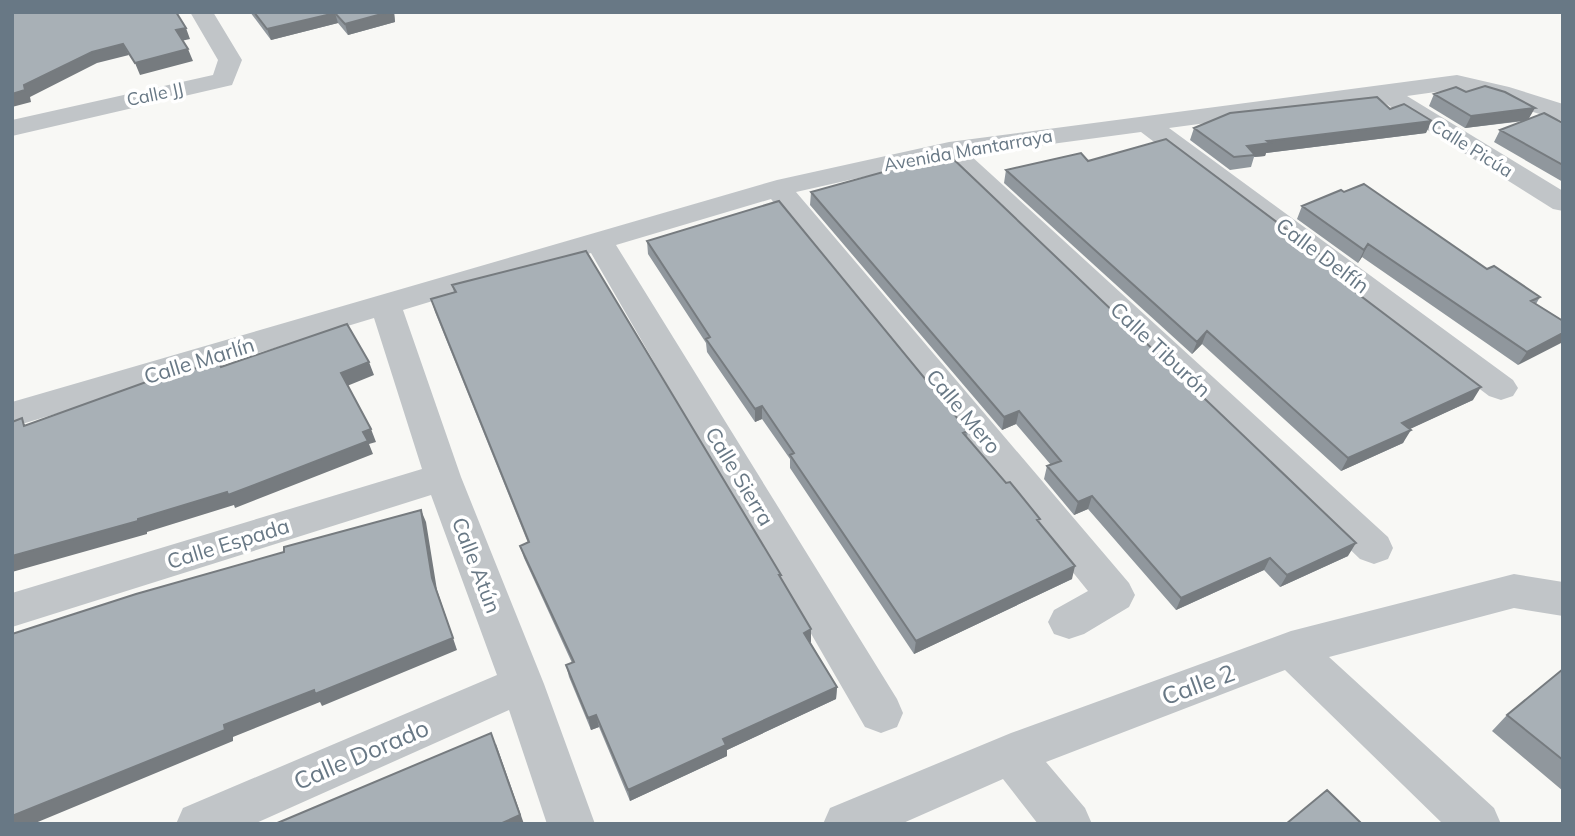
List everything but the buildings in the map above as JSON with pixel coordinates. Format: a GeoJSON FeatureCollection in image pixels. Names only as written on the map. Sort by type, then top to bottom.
{"type":"FeatureCollection","features":[{"type":"Feature","properties":{"kind":"street","name":"Calle JJ"},"geometry":{"type":"LineString","coordinates":[[12,128],[64,114],[223,80],[230,60],[201,12]]}},
{"type":"Feature","properties":{"kind":"street","name":"Avenida Mantarraya"},"geometry":{"type":"LineString","coordinates":[[385,304],[777,187],[948,150],[1457,82],[1500,92],[1563,113]]}},
{"type":"Feature","properties":{"kind":"street","name":"Calle Picúa"},"geometry":{"type":"LineString","coordinates":[[1382,92],[1563,203]]}},
{"type":"Feature","properties":{"kind":"street","name":"Calle Delfín"},"geometry":{"type":"LineString","coordinates":[[1145,123],[1501,388]]}},
{"type":"Feature","properties":{"kind":"street","name":"Calle Tiburón"},"geometry":{"type":"LineString","coordinates":[[948,150],[1374,548]]}},
{"type":"Feature","properties":{"kind":"street","name":"Calle Mero"},"geometry":{"type":"LineString","coordinates":[[777,187],[1115,596],[1069,622]]}},
{"type":"Feature","properties":{"kind":"street","name":"Calle Sierra"},"geometry":{"type":"LineString","coordinates":[[598,240],[881,713]]}},
{"type":"Feature","properties":{"kind":"street","name":"Calle Marlín"},"geometry":{"type":"LineString","coordinates":[[12,415],[385,304]]}},
{"type":"Feature","properties":{"kind":"street","name":"Calle Atún"},"geometry":{"type":"LineString","coordinates":[[385,304],[443,477],[572,824]]}},
{"type":"Feature","properties":{"kind":"street","name":"Calle Espada"},"geometry":{"type":"LineString","coordinates":[[12,610],[443,477]]}},
{"type":"Feature","properties":{"kind":"street","name":"Calle 2"},"geometry":{"type":"LineString","coordinates":[[847,824],[1012,754],[1291,649],[1514,591],[1563,599]]}},
{"type":"Feature","properties":{"kind":"street"},"geometry":{"type":"LineString","coordinates":[[1291,649],[1477,824]]}},
{"type":"Feature","properties":{"kind":"street","name":"Calle Dorado"},"geometry":{"type":"LineString","coordinates":[[200,824],[522,684]]}},
{"type":"Feature","properties":{"kind":"street"},"geometry":{"type":"LineString","coordinates":[[1012,754],[1068,824]]}}]}
